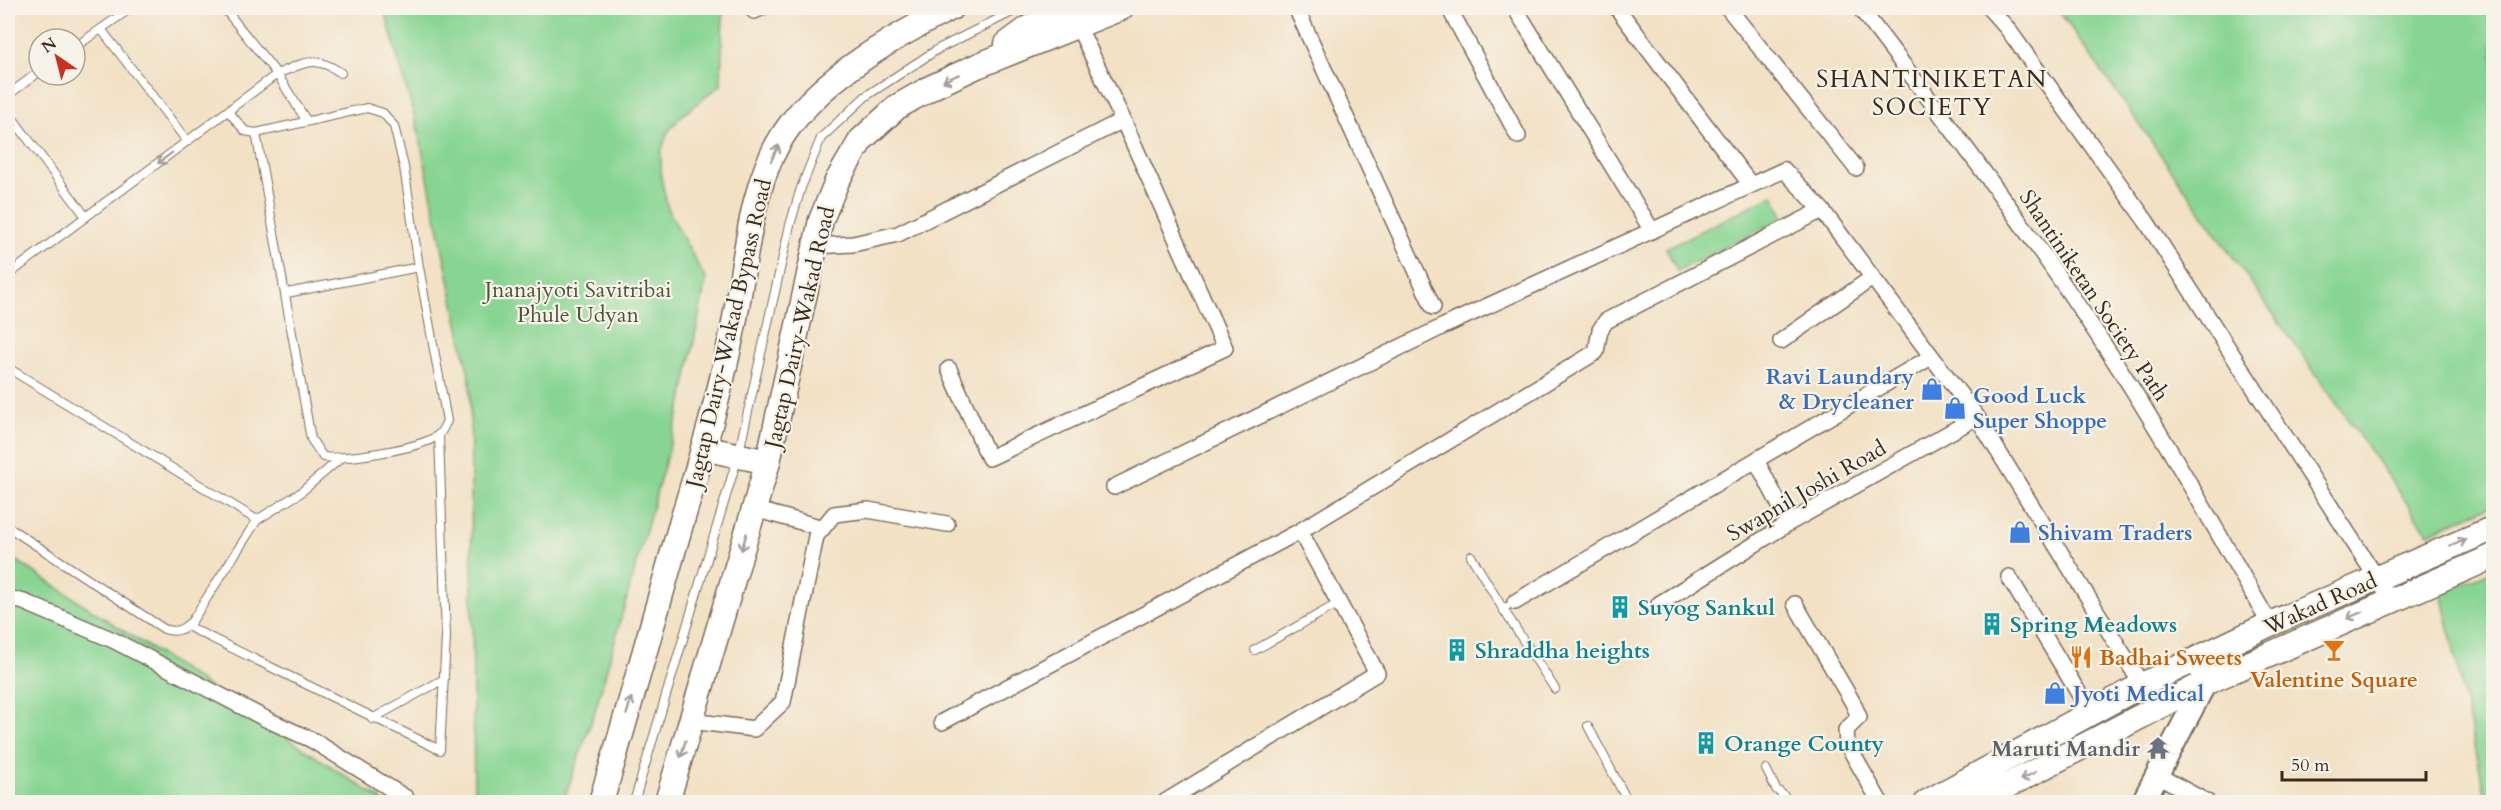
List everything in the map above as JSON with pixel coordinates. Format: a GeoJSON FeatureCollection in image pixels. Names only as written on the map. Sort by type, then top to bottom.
{"type":"FeatureCollection","features":[{"type":"Feature","properties":{"kind":"main road","name":"Jagtap Dairy-Wakad Bypass Road"},"geometry":{"type":"LineString","coordinates":[[601,802],[703,448],[731,338],[753,218],[766,172],[787,129],[839,76],[916,26],[951,8]]}},
{"type":"Feature","properties":{"kind":"main road","name":"Jagtap Dairy-Wakad Road"},"geometry":{"type":"LineString","coordinates":[[667,802],[768,462],[815,246],[829,198],[861,140],[897,107],[932,87],[1074,17],[1121,8]]}},
{"type":"Feature","properties":{"kind":"main road"},"geometry":{"type":"LineString","coordinates":[[703,448],[768,462]]}},
{"type":"Feature","properties":{"kind":"main road","name":"Wakad Road"},"geometry":{"type":"LineString","coordinates":[[1977,796],[2090,712],[2270,624],[2493,528]]}},
{"type":"Feature","properties":{"kind":"main road","name":"Wakad Road"},"geometry":{"type":"LineString","coordinates":[[1928,802],[1977,796],[2205,683],[2493,556]]}},
{"type":"Feature","properties":{"kind":"street"},"geometry":{"type":"LineString","coordinates":[[1296,8],[1433,307]]}},
{"type":"Feature","properties":{"kind":"street"},"geometry":{"type":"LineString","coordinates":[[1449,8],[1518,136]]}},
{"type":"Feature","properties":{"kind":"street"},"geometry":{"type":"LineString","coordinates":[[1515,8],[1651,229]]}},
{"type":"Feature","properties":{"kind":"street"},"geometry":{"type":"LineString","coordinates":[[1617,8],[1751,185]]}},
{"type":"Feature","properties":{"kind":"street"},"geometry":{"type":"LineString","coordinates":[[1728,8],[1856,168]]}},
{"type":"Feature","properties":{"kind":"street","name":"Shantiniketan Society Path"},"geometry":{"type":"LineString","coordinates":[[1860,8],[2001,194],[2072,297],[2149,415],[2270,624]]}},
{"type":"Feature","properties":{"kind":"street"},"geometry":{"type":"LineString","coordinates":[[1989,8],[2146,221],[2391,600]]}},
{"type":"Feature","properties":{"kind":"street"},"geometry":{"type":"LineString","coordinates":[[949,369],[989,458],[1226,348],[1074,17]]}},
{"type":"Feature","properties":{"kind":"street"},"geometry":{"type":"LineString","coordinates":[[815,246],[853,244],[898,234],[1123,120]]}},
{"type":"Feature","properties":{"kind":"street"},"geometry":{"type":"LineString","coordinates":[[1114,487],[1444,326],[1651,229],[1784,170],[1822,210],[1977,417],[2142,686]]}},
{"type":"Feature","properties":{"kind":"street"},"geometry":{"type":"LineString","coordinates":[[942,722],[1300,531],[1596,352],[1600,330],[1606,321],[1822,210]]}},
{"type":"Feature","properties":{"kind":"street"},"geometry":{"type":"LineString","coordinates":[[1782,341],[1872,278]]}},
{"type":"Feature","properties":{"kind":"street"},"geometry":{"type":"LineString","coordinates":[[1509,605],[1931,357]]}},
{"type":"Feature","properties":{"kind":"street","name":"Swapnil Joshi Road"},"geometry":{"type":"LineString","coordinates":[[1659,604],[1789,523],[1977,417]]}},
{"type":"Feature","properties":{"kind":"street"},"geometry":{"type":"LineString","coordinates":[[1756,460],[1789,523]]}},
{"type":"Feature","properties":{"kind":"street"},"geometry":{"type":"LineString","coordinates":[[754,509],[823,528]]}},
{"type":"Feature","properties":{"kind":"street"},"geometry":{"type":"LineString","coordinates":[[691,720],[754,729],[783,702],[816,536],[834,514],[868,510],[947,524]]}},
{"type":"Feature","properties":{"kind":"street"},"geometry":{"type":"LineString","coordinates":[[1165,802],[1377,672],[1300,531]]}},
{"type":"Feature","properties":{"kind":"street"},"geometry":{"type":"LineString","coordinates":[[2009,577],[2090,712]]}},
{"type":"Feature","properties":{"kind":"street"},"geometry":{"type":"LineString","coordinates":[[8,598],[24,602],[113,640],[268,720],[312,740],[406,798],[408,802]]}},
{"type":"Feature","properties":{"kind":"street"},"geometry":{"type":"LineString","coordinates":[[1795,604],[1853,703],[1859,717],[1846,730],[1847,744],[1880,802]]}},
{"type":"Feature","properties":{"kind":"street"},"geometry":{"type":"LineString","coordinates":[[2143,802],[2205,683],[2198,660]]}},
{"type":"Feature","properties":{"kind":"street"},"geometry":{"type":"LineString","coordinates":[[2157,775],[2207,802]]}},
{"type":"Feature","properties":{"kind":"lane"},"geometry":{"type":"LineString","coordinates":[[87,39],[131,8]]}},
{"type":"Feature","properties":{"kind":"lane"},"geometry":{"type":"LineString","coordinates":[[224,8],[277,74],[306,120]]}},
{"type":"Feature","properties":{"kind":"lane"},"geometry":{"type":"LineString","coordinates":[[634,802],[738,456],[790,225],[801,188],[821,138],[866,96],[938,49],[1020,8]]}},
{"type":"Feature","properties":{"kind":"lane"},"geometry":{"type":"LineString","coordinates":[[101,29],[187,141]]}},
{"type":"Feature","properties":{"kind":"lane"},"geometry":{"type":"LineString","coordinates":[[8,275],[277,74],[306,62],[325,62],[341,73]]}},
{"type":"Feature","properties":{"kind":"lane"},"geometry":{"type":"LineString","coordinates":[[8,95],[27,81]]}},
{"type":"Feature","properties":{"kind":"lane"},"geometry":{"type":"LineString","coordinates":[[187,626],[372,719],[440,750],[446,637],[439,435],[447,421],[419,267],[404,167],[394,126],[383,113],[367,108],[256,133],[245,131],[228,111]]}},
{"type":"Feature","properties":{"kind":"lane"},"geometry":{"type":"LineString","coordinates":[[8,112],[86,217]]}},
{"type":"Feature","properties":{"kind":"lane"},"geometry":{"type":"LineString","coordinates":[[256,133],[287,293],[311,439],[323,457],[340,459],[421,444],[439,435]]}},
{"type":"Feature","properties":{"kind":"lane"},"geometry":{"type":"LineString","coordinates":[[287,293],[419,267]]}},
{"type":"Feature","properties":{"kind":"lane"},"geometry":{"type":"LineString","coordinates":[[8,368],[257,520]]}},
{"type":"Feature","properties":{"kind":"lane"},"geometry":{"type":"LineString","coordinates":[[8,527],[164,629],[174,632],[187,626],[257,520],[300,493],[340,459]]}},
{"type":"Feature","properties":{"kind":"lane"},"geometry":{"type":"LineString","coordinates":[[1471,556],[1509,605],[1555,689]]}},
{"type":"Feature","properties":{"kind":"lane"},"geometry":{"type":"LineString","coordinates":[[1255,650],[1339,603]]}},
{"type":"Feature","properties":{"kind":"lane"},"geometry":{"type":"LineString","coordinates":[[372,719],[444,678]]}},
{"type":"Feature","properties":{"kind":"lane"},"geometry":{"type":"LineString","coordinates":[[1588,726],[1628,802]]}},
{"type":"Feature","properties":{"kind":"lane"},"geometry":{"type":"LineString","coordinates":[[1766,769],[1776,789],[1791,802]]}},
{"type":"Feature","properties":{"kind":"green space","name":"Jnanajyoti Savitribai Phule Udyan"},"geometry":{"type":"Polygon","coordinates":[[[384,8],[723,8],[721,85],[680,117],[667,133],[661,153],[661,178],[668,209],[706,280],[682,402],[595,711],[563,802],[474,802],[470,381],[418,130],[384,8]]]}},
{"type":"Feature","properties":{"kind":"green space"},"geometry":{"type":"Polygon","coordinates":[[[2057,8],[2493,8],[2493,505],[2428,533],[2057,8]]]}},
{"type":"Feature","properties":{"kind":"green space"},"geometry":{"type":"Polygon","coordinates":[[[1773,195],[1784,218],[1677,271],[1666,248],[1773,195]]]}},
{"type":"Feature","properties":{"kind":"green space"},"geometry":{"type":"Polygon","coordinates":[[[8,555],[382,800],[382,802],[8,802],[8,555]]]}},
{"type":"Feature","properties":{"kind":"green space"},"geometry":{"type":"Polygon","coordinates":[[[2493,571],[2494,802],[2487,802],[2441,592],[2493,571]]]}},
{"type":"Feature","properties":{"kind":"place","name":"Ravi Laundary & Drycleaner"},"geometry":{"type":"Point","coordinates":[1932,389]}},
{"type":"Feature","properties":{"kind":"place","name":"Good Luck Super Shoppe"},"geometry":{"type":"Point","coordinates":[1955,408]}},
{"type":"Feature","properties":{"kind":"place","name":"Shivam Traders"},"geometry":{"type":"Point","coordinates":[2020,532]}},
{"type":"Feature","properties":{"kind":"place","name":"Suyog Sankul"},"geometry":{"type":"Point","coordinates":[1620,607]}},
{"type":"Feature","properties":{"kind":"place","name":"Spring Meadows"},"geometry":{"type":"Point","coordinates":[1992,624]}},
{"type":"Feature","properties":{"kind":"place","name":"Shraddha heights"},"geometry":{"type":"Point","coordinates":[1457,650]}},
{"type":"Feature","properties":{"kind":"place","name":"Valentine Square"},"geometry":{"type":"Point","coordinates":[2334,650]}},
{"type":"Feature","properties":{"kind":"place","name":"Badhai Sweets"},"geometry":{"type":"Point","coordinates":[2081,657]}},
{"type":"Feature","properties":{"kind":"place","name":"Jyoti Medical"},"geometry":{"type":"Point","coordinates":[2055,693]}},
{"type":"Feature","properties":{"kind":"place","name":"Orange County"},"geometry":{"type":"Point","coordinates":[1706,743]}},
{"type":"Feature","properties":{"kind":"place","name":"Maruti Mandir"},"geometry":{"type":"Point","coordinates":[2158,748]}},
{"type":"Feature","properties":{"kind":"district","name":"SHANTINIKETAN SOCIETY"},"geometry":{"type":"Point","coordinates":[1932,93]}}]}
